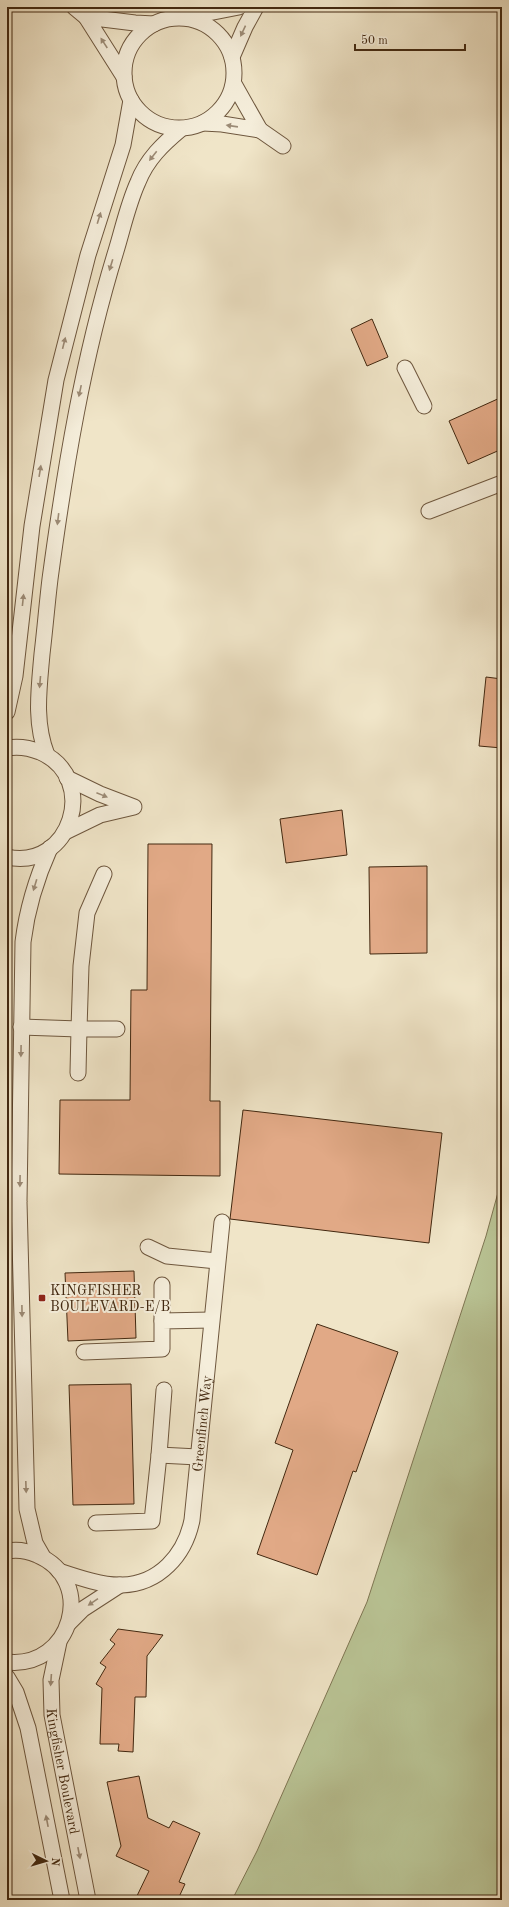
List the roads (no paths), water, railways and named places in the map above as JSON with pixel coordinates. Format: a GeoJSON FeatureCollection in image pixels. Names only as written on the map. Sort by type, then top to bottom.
{"type":"FeatureCollection","features":[{"type":"Feature","properties":{"kind":"street"},"geometry":{"type":"LineString","coordinates":[[74,7],[86,17],[124,77],[131,100],[141,114],[164,126],[181,129],[203,124],[222,124],[260,130]]}},
{"type":"Feature","properties":{"kind":"street"},"geometry":{"type":"LineString","coordinates":[[124,77],[124,66],[131,46],[145,30],[154,24],[169,18],[185,18],[239,7]]}},
{"type":"Feature","properties":{"kind":"street"},"geometry":{"type":"LineString","coordinates":[[232,57],[245,27],[256,7]]}},
{"type":"Feature","properties":{"kind":"street"},"geometry":{"type":"LineString","coordinates":[[86,17],[154,24]]}},
{"type":"Feature","properties":{"kind":"street"},"geometry":{"type":"LineString","coordinates":[[185,18],[195,20],[212,28],[222,38],[232,57],[234,84],[231,94],[220,111],[203,124]]}},
{"type":"Feature","properties":{"kind":"street"},"geometry":{"type":"LineString","coordinates":[[234,84],[260,130],[283,146]]}},
{"type":"Feature","properties":{"kind":"street"},"geometry":{"type":"LineString","coordinates":[[7,712],[15,676],[32,526],[56,380],[88,255],[124,144],[131,100]]}},
{"type":"Feature","properties":{"kind":"street"},"geometry":{"type":"LineString","coordinates":[[47,755],[40,731],[39,685],[62,488],[78,400],[106,282],[136,186],[151,158],[163,144],[181,129]]}},
{"type":"Feature","properties":{"kind":"street"},"geometry":{"type":"LineString","coordinates":[[405,368],[424,406]]}},
{"type":"Feature","properties":{"kind":"street"},"geometry":{"type":"LineString","coordinates":[[429,511],[502,483]]}},
{"type":"Feature","properties":{"kind":"street"},"geometry":{"type":"LineString","coordinates":[[7,748],[22,747],[34,749],[47,755],[61,768],[67,778],[71,788],[73,805],[70,822],[65,832],[50,848],[36,879],[23,942],[19,1202],[26,1497],[33,1537],[43,1557],[59,1571],[65,1580],[71,1602],[69,1623],[59,1642],[43,1656],[24,1662],[7,1662]]}},
{"type":"Feature","properties":{"kind":"street"},"geometry":{"type":"LineString","coordinates":[[65,832],[100,815],[134,807],[100,794],[67,778]]}},
{"type":"Feature","properties":{"kind":"street"},"geometry":{"type":"LineString","coordinates":[[7,857],[26,858],[50,848]]}},
{"type":"Feature","properties":{"kind":"street"},"geometry":{"type":"LineString","coordinates":[[78,1073],[81,966],[88,912],[104,874]]}},
{"type":"Feature","properties":{"kind":"street"},"geometry":{"type":"LineString","coordinates":[[21,1027],[117,1029]]}},
{"type":"Feature","properties":{"kind":"street","name":"Greenfinch Way"},"geometry":{"type":"LineString","coordinates":[[59,1571],[120,1585],[140,1582],[157,1575],[172,1562],[183,1547],[189,1534],[192,1520],[222,1222]]}},
{"type":"Feature","properties":{"kind":"street"},"geometry":{"type":"LineString","coordinates":[[148,1247],[167,1256],[217,1261]]}},
{"type":"Feature","properties":{"kind":"street"},"geometry":{"type":"LineString","coordinates":[[84,1352],[162,1349],[162,1285]]}},
{"type":"Feature","properties":{"kind":"street"},"geometry":{"type":"LineString","coordinates":[[162,1321],[211,1320]]}},
{"type":"Feature","properties":{"kind":"street"},"geometry":{"type":"LineString","coordinates":[[96,1523],[152,1521],[164,1390]]}},
{"type":"Feature","properties":{"kind":"street"},"geometry":{"type":"LineString","coordinates":[[159,1455],[198,1456]]}},
{"type":"Feature","properties":{"kind":"street"},"geometry":{"type":"LineString","coordinates":[[7,1551],[22,1550],[43,1557]]}},
{"type":"Feature","properties":{"kind":"street","name":"Greenfinch Way"},"geometry":{"type":"LineString","coordinates":[[69,1623],[83,1609],[120,1585]]}},
{"type":"Feature","properties":{"kind":"street","name":"Kingfisher Boulevard"},"geometry":{"type":"LineString","coordinates":[[59,1642],[51,1680],[52,1715],[88,1900]]}},
{"type":"Feature","properties":{"kind":"street","name":"Kingfisher Boulevard"},"geometry":{"type":"LineString","coordinates":[[7,1677],[16,1692],[28,1728],[62,1900]]}},
{"type":"Feature","properties":{"kind":"place","name":"KINGFISHER BOULEVARD-E/B"},"geometry":{"type":"Point","coordinates":[42,1298]}}]}
